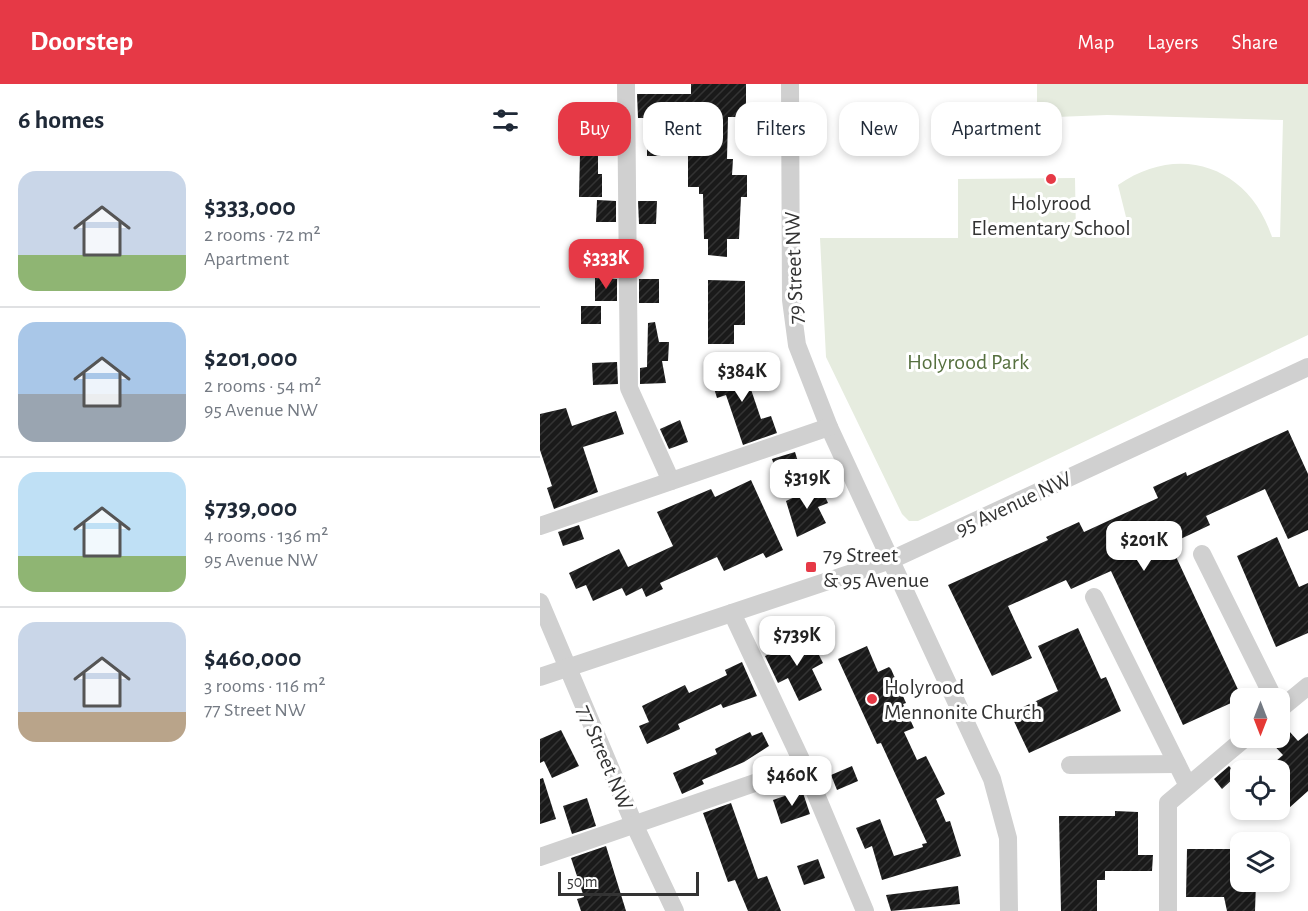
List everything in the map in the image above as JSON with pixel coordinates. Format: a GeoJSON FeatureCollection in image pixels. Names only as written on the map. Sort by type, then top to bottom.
{"type":"FeatureCollection","features":[{"type":"Feature","properties":{"kind":"street"},"geometry":{"type":"LineString","coordinates":[[626,84],[629,388],[671,481]]}},
{"type":"Feature","properties":{"kind":"street","name":"79 Street NW"},"geometry":{"type":"LineString","coordinates":[[790,84],[791,300],[796,345],[829,427],[992,779],[1008,838],[1010,911]]}},
{"type":"Feature","properties":{"kind":"street","name":"95 Avenue NW"},"geometry":{"type":"LineString","coordinates":[[540,677],[891,560],[1306,371]]}},
{"type":"Feature","properties":{"kind":"street"},"geometry":{"type":"LineString","coordinates":[[540,526],[829,427]]}},
{"type":"Feature","properties":{"kind":"street"},"geometry":{"type":"LineString","coordinates":[[1202,554],[1269,688]]}},
{"type":"Feature","properties":{"kind":"street"},"geometry":{"type":"LineString","coordinates":[[1094,597],[1188,786]]}},
{"type":"Feature","properties":{"kind":"street","name":"77 Street NW"},"geometry":{"type":"LineString","coordinates":[[540,602],[634,824],[675,911]]}},
{"type":"Feature","properties":{"kind":"street"},"geometry":{"type":"LineString","coordinates":[[732,613],[804,766],[865,911]]}},
{"type":"Feature","properties":{"kind":"street"},"geometry":{"type":"LineString","coordinates":[[1290,701],[1308,686]]}},
{"type":"Feature","properties":{"kind":"street"},"geometry":{"type":"LineString","coordinates":[[1168,911],[1168,803],[1233,748]]}},
{"type":"Feature","properties":{"kind":"street"},"geometry":{"type":"LineString","coordinates":[[1070,765],[1177,764]]}},
{"type":"Feature","properties":{"kind":"street"},"geometry":{"type":"LineString","coordinates":[[540,857],[804,766]]}},
{"type":"Feature","properties":{"kind":"green space","name":"Holyrood Park"},"geometry":{"type":"Polygon","coordinates":[[[1037,84],[1308,84],[1308,335],[918,521],[909,521],[902,514],[826,357],[820,238],[958,238],[958,179],[1075,178],[1076,237],[1131,237],[1118,185],[1141,172],[1165,165],[1188,164],[1210,169],[1230,178],[1247,193],[1261,213],[1272,237],[1280,237],[1283,120],[1107,115],[1062,117],[1062,102],[1037,102],[1037,84]]]}},
{"type":"Feature","properties":{"kind":"building"},"geometry":{"type":"Polygon","coordinates":[[[691,84],[746,84],[746,102],[735,102],[735,117],[728,117],[727,159],[733,159],[732,175],[747,175],[747,197],[741,197],[739,239],[727,239],[727,257],[708,255],[708,239],[704,239],[703,194],[699,194],[699,187],[688,187],[688,156],[723,156],[723,102],[643,102],[643,118],[638,118],[637,94],[691,94],[691,84]]]}},
{"type":"Feature","properties":{"kind":"building"},"geometry":{"type":"Polygon","coordinates":[[[580,156],[598,156],[598,174],[602,174],[602,197],[579,197],[580,156]]]}},
{"type":"Feature","properties":{"kind":"building"},"geometry":{"type":"Polygon","coordinates":[[[597,200],[616,201],[616,222],[596,222],[597,200]]]}},
{"type":"Feature","properties":{"kind":"building"},"geometry":{"type":"Polygon","coordinates":[[[638,201],[657,201],[656,224],[639,224],[638,201]]]}},
{"type":"Feature","properties":{"kind":"building"},"geometry":{"type":"Polygon","coordinates":[[[595,278],[617,279],[617,301],[595,301],[595,278]]]}},
{"type":"Feature","properties":{"kind":"building"},"geometry":{"type":"Polygon","coordinates":[[[639,279],[659,279],[659,303],[639,303],[639,279]]]}},
{"type":"Feature","properties":{"kind":"building"},"geometry":{"type":"Polygon","coordinates":[[[708,280],[745,281],[745,325],[734,325],[734,344],[708,344],[708,280]]]}},
{"type":"Feature","properties":{"kind":"building"},"geometry":{"type":"Polygon","coordinates":[[[581,306],[601,306],[601,324],[581,324],[581,306]]]}},
{"type":"Feature","properties":{"kind":"building"},"geometry":{"type":"Polygon","coordinates":[[[655,322],[659,342],[669,342],[668,361],[662,361],[666,383],[640,384],[640,368],[647,367],[648,323],[655,322]]]}},
{"type":"Feature","properties":{"kind":"building"},"geometry":{"type":"Polygon","coordinates":[[[741,360],[761,419],[771,416],[777,433],[743,445],[726,395],[717,398],[709,372],[741,360]]]}},
{"type":"Feature","properties":{"kind":"building"},"geometry":{"type":"Polygon","coordinates":[[[617,362],[618,384],[593,385],[592,363],[617,362]]]}},
{"type":"Feature","properties":{"kind":"building"},"geometry":{"type":"Polygon","coordinates":[[[566,408],[572,426],[616,411],[624,434],[583,447],[598,492],[554,509],[547,488],[552,486],[540,450],[540,414],[566,408]]]}},
{"type":"Feature","properties":{"kind":"building"},"geometry":{"type":"Polygon","coordinates":[[[680,420],[688,442],[669,449],[660,429],[680,420]]]}},
{"type":"Feature","properties":{"kind":"building"},"geometry":{"type":"Polygon","coordinates":[[[1288,430],[1308,474],[1308,530],[1288,539],[1265,489],[1206,516],[1210,525],[1170,544],[1237,688],[1230,688],[1230,703],[1183,725],[1111,571],[1071,589],[1066,580],[1008,606],[1032,658],[992,676],[948,585],[1048,540],[1046,537],[1079,522],[1084,532],[1158,498],[1153,487],[1186,472],[1187,476],[1288,430]]]}},
{"type":"Feature","properties":{"kind":"building"},"geometry":{"type":"Polygon","coordinates":[[[795,452],[800,468],[777,474],[772,459],[795,452]]]}},
{"type":"Feature","properties":{"kind":"building"},"geometry":{"type":"Polygon","coordinates":[[[751,480],[783,550],[766,558],[763,553],[724,571],[717,557],[660,583],[663,589],[646,597],[642,588],[626,596],[622,588],[593,601],[586,585],[576,589],[569,573],[619,549],[628,567],[673,546],[657,512],[711,489],[715,497],[751,480]]]}},
{"type":"Feature","properties":{"kind":"building"},"geometry":{"type":"Polygon","coordinates":[[[820,485],[828,503],[818,507],[826,523],[797,537],[786,501],[820,485]]]}},
{"type":"Feature","properties":{"kind":"building"},"geometry":{"type":"Polygon","coordinates":[[[579,525],[584,539],[563,546],[558,532],[579,525]]]}},
{"type":"Feature","properties":{"kind":"building"},"geometry":{"type":"Polygon","coordinates":[[[1277,537],[1299,587],[1308,583],[1308,633],[1276,647],[1237,556],[1277,537]]]}},
{"type":"Feature","properties":{"kind":"building"},"geometry":{"type":"Polygon","coordinates":[[[1078,628],[1101,679],[1106,677],[1121,711],[1029,753],[1010,713],[1058,691],[1038,646],[1078,628]]]}},
{"type":"Feature","properties":{"kind":"building"},"geometry":{"type":"Polygon","coordinates":[[[809,635],[823,663],[812,669],[822,690],[799,701],[788,678],[778,683],[765,656],[809,635]]]}},
{"type":"Feature","properties":{"kind":"building"},"geometry":{"type":"Polygon","coordinates":[[[867,646],[878,672],[889,667],[891,669],[914,728],[904,732],[917,760],[926,756],[945,794],[936,799],[946,822],[950,821],[961,856],[882,880],[872,846],[865,849],[856,828],[880,819],[894,856],[923,847],[922,844],[927,843],[881,743],[877,744],[838,659],[867,646]]]}},
{"type":"Feature","properties":{"kind":"building"},"geometry":{"type":"Polygon","coordinates":[[[742,662],[757,696],[723,708],[721,704],[678,724],[680,729],[647,744],[639,726],[649,722],[642,706],[685,685],[689,693],[727,675],[725,670],[742,662]]]}},
{"type":"Feature","properties":{"kind":"building"},"geometry":{"type":"Polygon","coordinates":[[[561,730],[579,766],[552,778],[544,761],[540,763],[540,739],[561,730]]]}},
{"type":"Feature","properties":{"kind":"building"},"geometry":{"type":"Polygon","coordinates":[[[750,732],[752,736],[762,732],[769,746],[744,762],[702,780],[704,784],[682,794],[673,773],[717,754],[715,749],[750,732]]]}},
{"type":"Feature","properties":{"kind":"building"},"geometry":{"type":"Polygon","coordinates":[[[1290,732],[1298,741],[1308,733],[1308,791],[1290,807],[1290,760],[1277,760],[1283,755],[1276,748],[1290,748],[1290,732]]]}},
{"type":"Feature","properties":{"kind":"building"},"geometry":{"type":"Polygon","coordinates":[[[852,766],[858,781],[837,790],[831,775],[852,766]]]}},
{"type":"Feature","properties":{"kind":"building"},"geometry":{"type":"Polygon","coordinates":[[[1230,767],[1230,782],[1222,789],[1214,779],[1230,767]]]}},
{"type":"Feature","properties":{"kind":"building"},"geometry":{"type":"Polygon","coordinates":[[[543,778],[556,819],[540,824],[540,779],[543,778]]]}},
{"type":"Feature","properties":{"kind":"building"},"geometry":{"type":"Polygon","coordinates":[[[802,790],[810,814],[781,824],[773,800],[802,790]]]}},
{"type":"Feature","properties":{"kind":"building"},"geometry":{"type":"Polygon","coordinates":[[[587,798],[596,826],[572,834],[563,806],[587,798]]]}},
{"type":"Feature","properties":{"kind":"building"},"geometry":{"type":"Polygon","coordinates":[[[731,803],[758,879],[767,876],[781,911],[748,911],[735,880],[728,882],[703,813],[731,803]]]}},
{"type":"Feature","properties":{"kind":"building"},"geometry":{"type":"Polygon","coordinates":[[[1115,811],[1138,812],[1138,855],[1153,855],[1152,871],[1105,871],[1105,880],[1097,880],[1097,911],[1061,911],[1059,816],[1115,816],[1115,811]]]}},
{"type":"Feature","properties":{"kind":"building"},"geometry":{"type":"Polygon","coordinates":[[[606,846],[626,911],[581,911],[577,899],[584,897],[571,858],[606,846]]]}},
{"type":"Feature","properties":{"kind":"building"},"geometry":{"type":"Polygon","coordinates":[[[1187,849],[1230,849],[1230,892],[1256,892],[1255,911],[1227,911],[1224,897],[1186,897],[1187,849]]]}},
{"type":"Feature","properties":{"kind":"building"},"geometry":{"type":"Polygon","coordinates":[[[818,859],[825,878],[804,885],[797,866],[818,859]]]}},
{"type":"Feature","properties":{"kind":"building"},"geometry":{"type":"Polygon","coordinates":[[[958,886],[960,904],[891,911],[886,895],[958,886]]]}},
{"type":"Feature","properties":{"kind":"place","name":"Holyrood Elementary School"},"geometry":{"type":"Point","coordinates":[1051,179]}},
{"type":"Feature","properties":{"kind":"place","name":"79 Street & 95 Avenue"},"geometry":{"type":"Point","coordinates":[811,567]}},
{"type":"Feature","properties":{"kind":"place","name":"Holyrood Mennonite Church"},"geometry":{"type":"Point","coordinates":[872,699]}}]}
